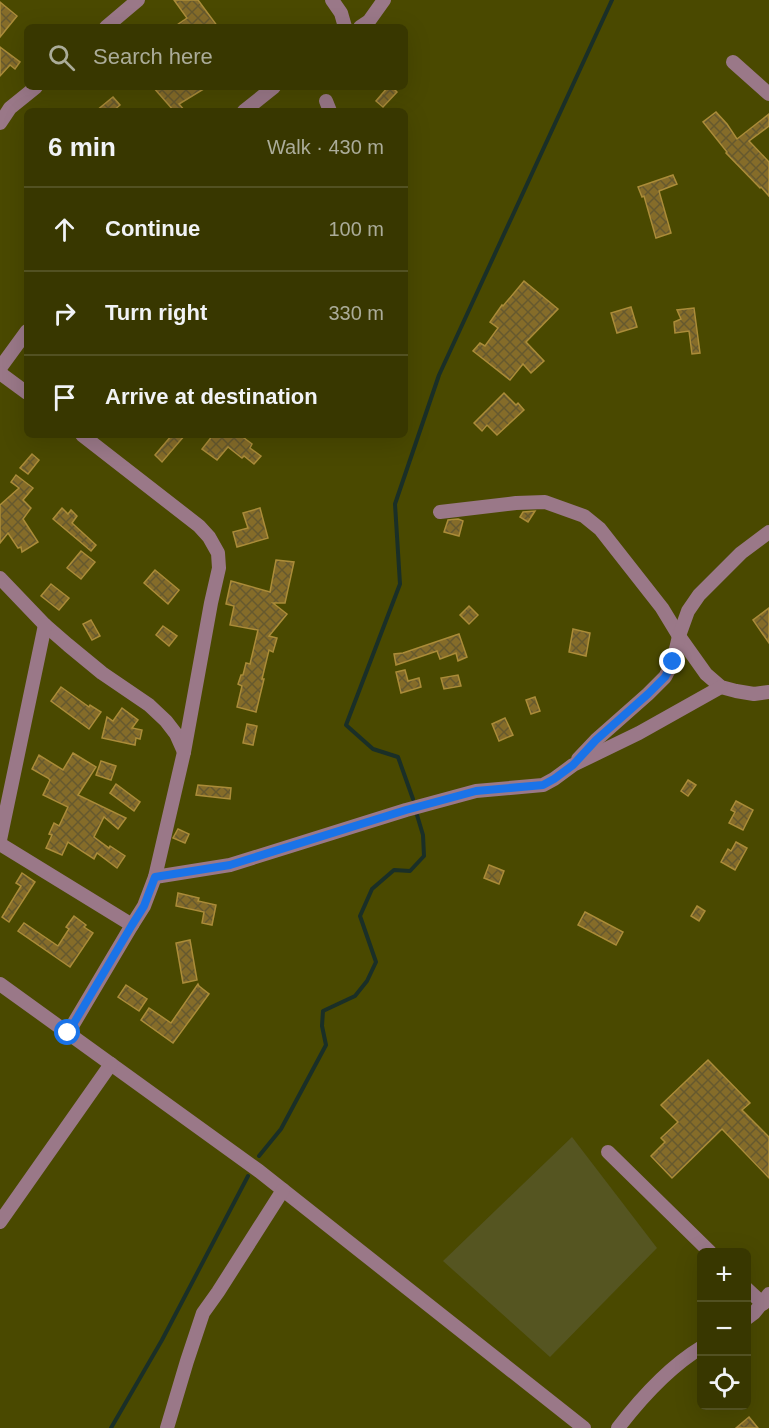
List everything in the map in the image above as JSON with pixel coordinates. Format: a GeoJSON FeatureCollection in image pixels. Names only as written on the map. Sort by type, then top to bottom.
{"type":"FeatureCollection","features":[{"type":"Feature","properties":{"kind":"street"},"geometry":{"type":"LineString","coordinates":[[110,24],[138,0]]}},
{"type":"Feature","properties":{"kind":"street"},"geometry":{"type":"LineString","coordinates":[[332,0],[344,24]]}},
{"type":"Feature","properties":{"kind":"street"},"geometry":{"type":"LineString","coordinates":[[364,24],[384,0]]}},
{"type":"Feature","properties":{"kind":"street"},"geometry":{"type":"LineString","coordinates":[[733,62],[769,94]]}},
{"type":"Feature","properties":{"kind":"street"},"geometry":{"type":"LineString","coordinates":[[0,123],[10,108],[32,90]]}},
{"type":"Feature","properties":{"kind":"street"},"geometry":{"type":"LineString","coordinates":[[248,108],[270,90]]}},
{"type":"Feature","properties":{"kind":"street"},"geometry":{"type":"LineString","coordinates":[[0,368],[24,335]]}},
{"type":"Feature","properties":{"kind":"street"},"geometry":{"type":"LineString","coordinates":[[0,373],[24,391]]}},
{"type":"Feature","properties":{"kind":"street"},"geometry":{"type":"LineString","coordinates":[[68,1033],[144,906],[155,877],[184,752],[219,568],[218,553],[209,537],[199,526],[86,438]]}},
{"type":"Feature","properties":{"kind":"street"},"geometry":{"type":"LineString","coordinates":[[440,512],[545,502],[584,516],[600,529],[662,608],[706,674],[721,687],[754,694],[769,692]]}},
{"type":"Feature","properties":{"kind":"street"},"geometry":{"type":"LineString","coordinates":[[573,765],[596,740],[665,677],[673,662],[688,611],[699,596],[741,553],[769,532]]}},
{"type":"Feature","properties":{"kind":"street"},"geometry":{"type":"LineString","coordinates":[[0,578],[45,625],[102,673],[149,705],[166,721],[176,734],[184,752]]}},
{"type":"Feature","properties":{"kind":"street"},"geometry":{"type":"LineString","coordinates":[[45,625],[0,842],[132,925]]}},
{"type":"Feature","properties":{"kind":"street"},"geometry":{"type":"LineString","coordinates":[[155,877],[230,865],[406,810],[476,791],[543,785],[573,765],[639,733],[721,687]]}},
{"type":"Feature","properties":{"kind":"street"},"geometry":{"type":"LineString","coordinates":[[0,984],[259,1171],[584,1428]]}},
{"type":"Feature","properties":{"kind":"street"},"geometry":{"type":"LineString","coordinates":[[0,1222],[111,1064]]}},
{"type":"Feature","properties":{"kind":"street"},"geometry":{"type":"LineString","coordinates":[[608,1152],[706,1248]]}},
{"type":"Feature","properties":{"kind":"street"},"geometry":{"type":"LineString","coordinates":[[167,1428],[203,1313],[283,1190]]}},
{"type":"Feature","properties":{"kind":"street"},"geometry":{"type":"LineString","coordinates":[[751,1290],[766,1299],[751,1315]]}},
{"type":"Feature","properties":{"kind":"street"},"geometry":{"type":"LineString","coordinates":[[618,1428],[648,1393],[677,1365],[697,1351]]}},
{"type":"Feature","properties":{"kind":"shaded area"},"geometry":{"type":"Polygon","coordinates":[[[572,1137],[657,1248],[550,1357],[443,1261],[572,1137]]]}},
{"type":"Feature","properties":{"kind":"building"},"geometry":{"type":"Polygon","coordinates":[[[174,0],[198,0],[216,24],[178,24],[187,18],[174,0]]]}},
{"type":"Feature","properties":{"kind":"building"},"geometry":{"type":"Polygon","coordinates":[[[0,2],[17,16],[0,37],[0,2]]]}},
{"type":"Feature","properties":{"kind":"building"},"geometry":{"type":"Polygon","coordinates":[[[0,47],[20,62],[15,69],[10,65],[0,76],[0,47]]]}},
{"type":"Feature","properties":{"kind":"building"},"geometry":{"type":"Polygon","coordinates":[[[156,90],[202,90],[179,104],[182,108],[171,108],[156,90]]]}},
{"type":"Feature","properties":{"kind":"building"},"geometry":{"type":"Polygon","coordinates":[[[385,90],[397,92],[383,107],[376,101],[385,90]]]}},
{"type":"Feature","properties":{"kind":"building"},"geometry":{"type":"Polygon","coordinates":[[[113,97],[120,105],[116,108],[100,108],[113,97]]]}},
{"type":"Feature","properties":{"kind":"building"},"geometry":{"type":"Polygon","coordinates":[[[716,112],[737,139],[769,114],[769,126],[749,141],[769,162],[769,196],[726,153],[703,122],[716,112]]]}},
{"type":"Feature","properties":{"kind":"building"},"geometry":{"type":"Polygon","coordinates":[[[673,175],[677,184],[659,191],[671,233],[656,238],[644,196],[642,197],[638,187],[673,175]]]}},
{"type":"Feature","properties":{"kind":"building"},"geometry":{"type":"Polygon","coordinates":[[[524,281],[558,309],[526,342],[544,361],[531,373],[523,364],[510,380],[473,351],[480,343],[485,346],[498,328],[490,322],[524,281]]]}},
{"type":"Feature","properties":{"kind":"building"},"geometry":{"type":"Polygon","coordinates":[[[631,307],[637,327],[617,333],[611,313],[631,307]]]}},
{"type":"Feature","properties":{"kind":"building"},"geometry":{"type":"Polygon","coordinates":[[[694,308],[700,353],[692,354],[689,331],[675,333],[674,322],[681,319],[677,310],[694,308]]]}},
{"type":"Feature","properties":{"kind":"building"},"geometry":{"type":"Polygon","coordinates":[[[504,393],[524,410],[497,435],[487,425],[482,431],[474,423],[504,393]]]}},
{"type":"Feature","properties":{"kind":"building"},"geometry":{"type":"Polygon","coordinates":[[[169,438],[182,438],[162,462],[155,455],[169,438]]]}},
{"type":"Feature","properties":{"kind":"building"},"geometry":{"type":"Polygon","coordinates":[[[211,438],[244,438],[252,444],[250,448],[261,456],[254,464],[228,447],[217,460],[202,449],[211,438]]]}},
{"type":"Feature","properties":{"kind":"building"},"geometry":{"type":"Polygon","coordinates":[[[32,454],[39,460],[28,474],[20,468],[32,454]]]}},
{"type":"Feature","properties":{"kind":"building"},"geometry":{"type":"Polygon","coordinates":[[[16,475],[33,488],[23,500],[31,508],[23,519],[38,542],[22,552],[21,547],[18,548],[8,533],[0,543],[0,505],[19,488],[11,482],[16,475]]]}},
{"type":"Feature","properties":{"kind":"building"},"geometry":{"type":"Polygon","coordinates":[[[62,508],[68,514],[71,510],[77,516],[72,523],[96,545],[91,551],[53,519],[62,508]]]}},
{"type":"Feature","properties":{"kind":"building"},"geometry":{"type":"Polygon","coordinates":[[[260,508],[268,538],[237,547],[233,532],[248,528],[243,513],[260,508]]]}},
{"type":"Feature","properties":{"kind":"building"},"geometry":{"type":"Polygon","coordinates":[[[535,511],[528,522],[520,517],[523,512],[535,511]]]}},
{"type":"Feature","properties":{"kind":"building"},"geometry":{"type":"Polygon","coordinates":[[[448,520],[463,521],[459,536],[444,532],[448,520]]]}},
{"type":"Feature","properties":{"kind":"building"},"geometry":{"type":"Polygon","coordinates":[[[81,551],[95,562],[81,579],[67,568],[81,551]]]}},
{"type":"Feature","properties":{"kind":"building"},"geometry":{"type":"Polygon","coordinates":[[[276,560],[294,562],[285,603],[273,603],[287,614],[269,636],[277,638],[273,652],[269,650],[256,712],[237,707],[242,686],[238,684],[246,663],[250,664],[258,630],[230,625],[234,606],[226,604],[231,581],[270,592],[276,560]]]}},
{"type":"Feature","properties":{"kind":"building"},"geometry":{"type":"Polygon","coordinates":[[[155,570],[179,590],[168,604],[144,583],[155,570]]]}},
{"type":"Feature","properties":{"kind":"building"},"geometry":{"type":"Polygon","coordinates":[[[51,584],[69,598],[59,610],[41,596],[51,584]]]}},
{"type":"Feature","properties":{"kind":"building"},"geometry":{"type":"Polygon","coordinates":[[[469,606],[478,615],[469,624],[460,615],[469,606]]]}},
{"type":"Feature","properties":{"kind":"building"},"geometry":{"type":"Polygon","coordinates":[[[769,608],[769,643],[753,620],[769,608]]]}},
{"type":"Feature","properties":{"kind":"building"},"geometry":{"type":"Polygon","coordinates":[[[91,620],[100,636],[92,640],[83,624],[91,620]]]}},
{"type":"Feature","properties":{"kind":"building"},"geometry":{"type":"Polygon","coordinates":[[[163,626],[177,636],[169,646],[156,635],[163,626]]]}},
{"type":"Feature","properties":{"kind":"building"},"geometry":{"type":"Polygon","coordinates":[[[573,629],[590,633],[586,656],[569,652],[573,629]]]}},
{"type":"Feature","properties":{"kind":"building"},"geometry":{"type":"Polygon","coordinates":[[[459,634],[467,657],[458,661],[456,653],[440,659],[437,651],[396,665],[394,654],[459,634]]]}},
{"type":"Feature","properties":{"kind":"building"},"geometry":{"type":"Polygon","coordinates":[[[405,670],[408,681],[419,678],[421,687],[401,693],[396,672],[405,670]]]}},
{"type":"Feature","properties":{"kind":"building"},"geometry":{"type":"Polygon","coordinates":[[[458,675],[461,686],[444,689],[441,678],[458,675]]]}},
{"type":"Feature","properties":{"kind":"building"},"geometry":{"type":"Polygon","coordinates":[[[61,687],[89,707],[90,705],[101,712],[89,729],[51,701],[61,687]]]}},
{"type":"Feature","properties":{"kind":"building"},"geometry":{"type":"Polygon","coordinates":[[[535,697],[540,711],[531,714],[526,700],[535,697]]]}},
{"type":"Feature","properties":{"kind":"building"},"geometry":{"type":"Polygon","coordinates":[[[122,708],[138,720],[132,728],[142,730],[140,739],[136,738],[135,745],[102,738],[107,717],[113,721],[122,708]]]}},
{"type":"Feature","properties":{"kind":"building"},"geometry":{"type":"Polygon","coordinates":[[[505,718],[513,735],[499,741],[492,724],[505,718]]]}},
{"type":"Feature","properties":{"kind":"building"},"geometry":{"type":"Polygon","coordinates":[[[247,724],[257,726],[253,745],[243,743],[247,724]]]}},
{"type":"Feature","properties":{"kind":"building"},"geometry":{"type":"Polygon","coordinates":[[[73,753],[96,767],[78,795],[126,818],[118,829],[104,817],[94,837],[125,856],[117,868],[97,853],[94,859],[68,842],[62,855],[46,848],[54,823],[59,826],[68,807],[43,795],[50,780],[32,769],[39,755],[63,770],[73,753]]]}},
{"type":"Feature","properties":{"kind":"building"},"geometry":{"type":"Polygon","coordinates":[[[101,761],[116,766],[111,780],[96,775],[101,761]]]}},
{"type":"Feature","properties":{"kind":"building"},"geometry":{"type":"Polygon","coordinates":[[[688,780],[696,785],[688,796],[681,791],[688,780]]]}},
{"type":"Feature","properties":{"kind":"building"},"geometry":{"type":"Polygon","coordinates":[[[116,784],[140,802],[134,811],[110,793],[116,784]]]}},
{"type":"Feature","properties":{"kind":"building"},"geometry":{"type":"Polygon","coordinates":[[[198,785],[231,788],[230,799],[196,795],[198,785]]]}},
{"type":"Feature","properties":{"kind":"building"},"geometry":{"type":"Polygon","coordinates":[[[736,801],[753,810],[743,830],[729,823],[735,812],[731,810],[736,801]]]}},
{"type":"Feature","properties":{"kind":"building"},"geometry":{"type":"Polygon","coordinates":[[[178,829],[189,834],[185,843],[173,838],[178,829]]]}},
{"type":"Feature","properties":{"kind":"building"},"geometry":{"type":"Polygon","coordinates":[[[736,842],[747,848],[735,870],[721,862],[728,849],[731,851],[736,842]]]}},
{"type":"Feature","properties":{"kind":"building"},"geometry":{"type":"Polygon","coordinates":[[[489,865],[504,871],[499,884],[484,878],[489,865]]]}},
{"type":"Feature","properties":{"kind":"building"},"geometry":{"type":"Polygon","coordinates":[[[22,873],[35,882],[9,922],[2,917],[21,886],[16,883],[22,873]]]}},
{"type":"Feature","properties":{"kind":"building"},"geometry":{"type":"Polygon","coordinates":[[[178,893],[216,905],[212,925],[202,923],[204,912],[176,906],[178,893]]]}},
{"type":"Feature","properties":{"kind":"building"},"geometry":{"type":"Polygon","coordinates":[[[697,906],[705,911],[699,921],[691,916],[697,906]]]}},
{"type":"Feature","properties":{"kind":"building"},"geometry":{"type":"Polygon","coordinates":[[[585,912],[623,932],[616,945],[578,925],[585,912]]]}},
{"type":"Feature","properties":{"kind":"building"},"geometry":{"type":"Polygon","coordinates":[[[74,916],[93,933],[70,967],[18,931],[24,923],[58,946],[69,929],[66,927],[74,916]]]}},
{"type":"Feature","properties":{"kind":"building"},"geometry":{"type":"Polygon","coordinates":[[[190,940],[197,980],[183,983],[176,943],[190,940]]]}},
{"type":"Feature","properties":{"kind":"building"},"geometry":{"type":"Polygon","coordinates":[[[198,984],[209,994],[173,1043],[141,1020],[149,1008],[171,1023],[198,984]]]}},
{"type":"Feature","properties":{"kind":"building"},"geometry":{"type":"Polygon","coordinates":[[[126,985],[147,999],[139,1011],[118,997],[126,985]]]}},
{"type":"Feature","properties":{"kind":"building"},"geometry":{"type":"Polygon","coordinates":[[[708,1060],[750,1103],[742,1110],[769,1137],[769,1178],[722,1129],[672,1178],[651,1156],[665,1142],[661,1138],[678,1122],[661,1105],[708,1060]]]}},
{"type":"Feature","properties":{"kind":"building"},"geometry":{"type":"Polygon","coordinates":[[[749,1417],[758,1428],[736,1428],[749,1417]]]}},
{"type":"Feature","properties":{"kind":"waterway"},"geometry":{"type":"LineString","coordinates":[[413,799],[398,757],[373,749],[346,725],[400,584],[395,504],[439,375],[612,0]]}},
{"type":"Feature","properties":{"kind":"waterway"},"geometry":{"type":"LineString","coordinates":[[259,1156],[281,1129],[326,1045],[322,1026],[323,1011],[355,996],[367,981],[376,962],[360,916],[372,889],[394,870],[410,871],[424,856],[423,835],[417,815]]}},
{"type":"Feature","properties":{"kind":"waterway"},"geometry":{"type":"LineString","coordinates":[[111,1428],[162,1340],[248,1176]]}},
{"type":"Feature","properties":{"kind":"route"},"geometry":{"type":"LineString","coordinates":[[68,1033],[144,906],[155,877],[230,865],[406,810],[476,791],[543,785],[573,765],[596,740],[665,677],[673,662]]}}]}
